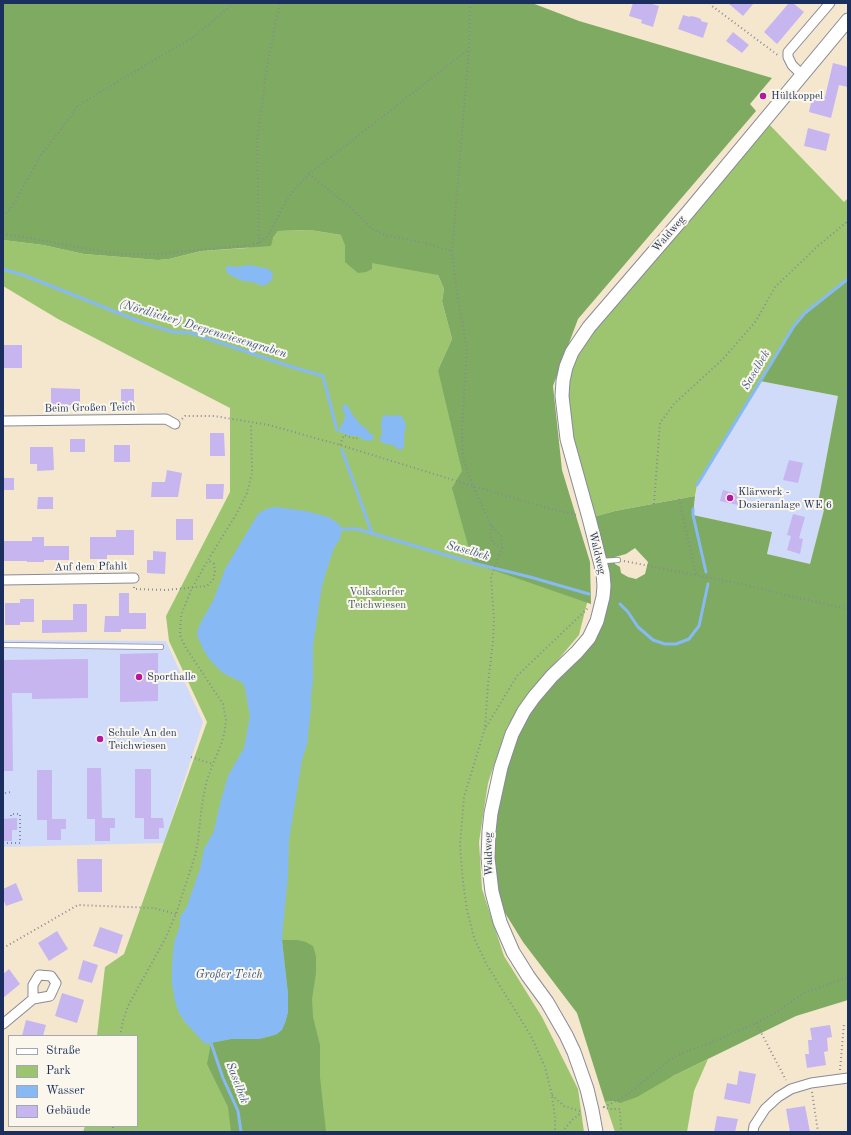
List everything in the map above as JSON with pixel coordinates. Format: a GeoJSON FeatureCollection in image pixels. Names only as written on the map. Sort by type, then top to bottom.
{"type":"FeatureCollection","features":[{"type":"Feature","properties":{"kind":"main road","name":"Waldweg"},"geometry":{"type":"LineString","coordinates":[[596,1132],[588,1110],[582,1073],[566,1035],[547,1002],[517,958],[500,922],[494,905],[490,880],[488,844],[495,789],[500,767],[512,734],[524,711],[534,697],[589,638],[597,622],[601,609],[604,586],[603,573],[565,427],[562,396],[566,367],[572,352],[589,327],[689,211],[848,20]]}},
{"type":"Feature","properties":{"kind":"street"},"geometry":{"type":"LineString","coordinates":[[802,75],[792,65],[788,58],[788,52],[830,3]]}},
{"type":"Feature","properties":{"kind":"street","name":"Beim Großen Teich"},"geometry":{"type":"LineString","coordinates":[[3,421],[166,419],[176,424]]}},
{"type":"Feature","properties":{"kind":"street","name":"Auf dem Pfahlt"},"geometry":{"type":"LineString","coordinates":[[3,580],[134,578]]}},
{"type":"Feature","properties":{"kind":"street"},"geometry":{"type":"LineString","coordinates":[[3,1024],[33,999]]}},
{"type":"Feature","properties":{"kind":"street"},"geometry":{"type":"LineString","coordinates":[[753,1132],[754,1126],[765,1109],[778,1097],[791,1089],[811,1083],[843,1079]]}},
{"type":"Feature","properties":{"kind":"lane"},"geometry":{"type":"LineString","coordinates":[[600,561],[618,560]]}},
{"type":"Feature","properties":{"kind":"lane"},"geometry":{"type":"LineString","coordinates":[[3,645],[161,647]]}},
{"type":"Feature","properties":{"kind":"path"},"geometry":{"type":"LineString","coordinates":[[3,216],[16,200],[43,151],[69,119],[77,106],[195,36],[234,3]]}},
{"type":"Feature","properties":{"kind":"path"},"geometry":{"type":"LineString","coordinates":[[259,243],[257,140],[268,60],[280,3]]}},
{"type":"Feature","properties":{"kind":"path"},"geometry":{"type":"LineString","coordinates":[[470,3],[469,49],[452,252],[458,301],[467,346],[462,429],[463,458],[473,486],[491,525],[501,536],[502,548],[491,577]]}},
{"type":"Feature","properties":{"kind":"path"},"geometry":{"type":"LineString","coordinates":[[710,3],[780,57],[788,52]]}},
{"type":"Feature","properties":{"kind":"path"},"geometry":{"type":"LineString","coordinates":[[3,234],[105,252],[133,254],[180,252],[259,243],[266,238],[270,232],[286,201],[293,191],[309,174],[469,49]]}},
{"type":"Feature","properties":{"kind":"path"},"geometry":{"type":"LineString","coordinates":[[309,174],[350,207],[372,229],[385,234],[425,243],[452,252]]}},
{"type":"Feature","properties":{"kind":"path"},"geometry":{"type":"LineString","coordinates":[[654,504],[660,423],[674,404],[723,359],[756,321],[776,287],[819,245],[848,220]]}},
{"type":"Feature","properties":{"kind":"path"},"geometry":{"type":"LineString","coordinates":[[176,424],[185,416],[214,416],[269,426],[340,445],[544,507],[589,518]]}},
{"type":"Feature","properties":{"kind":"path"},"geometry":{"type":"LineString","coordinates":[[120,1035],[128,1006],[165,939],[176,914],[195,856],[206,783],[226,730],[223,704],[186,648],[180,635],[181,615],[192,588],[237,513],[247,493],[252,473],[251,423]]}},
{"type":"Feature","properties":{"kind":"path"},"geometry":{"type":"LineString","coordinates":[[340,445],[344,435],[356,439],[358,438]]}},
{"type":"Feature","properties":{"kind":"path"},"geometry":{"type":"LineString","coordinates":[[679,499],[696,575]]}},
{"type":"Feature","properties":{"kind":"path"},"geometry":{"type":"LineString","coordinates":[[491,525],[490,535],[493,543],[502,548]]}},
{"type":"Feature","properties":{"kind":"path"},"geometry":{"type":"LineString","coordinates":[[192,588],[207,586],[213,580],[215,572],[214,564],[208,560]]}},
{"type":"Feature","properties":{"kind":"path"},"geometry":{"type":"LineString","coordinates":[[618,560],[696,575],[848,609]]}},
{"type":"Feature","properties":{"kind":"path","name":"Auf dem Pfahlt"},"geometry":{"type":"LineString","coordinates":[[134,578],[134,589],[166,590],[192,588]]}},
{"type":"Feature","properties":{"kind":"path"},"geometry":{"type":"LineString","coordinates":[[485,728],[517,676],[592,604]]}},
{"type":"Feature","properties":{"kind":"path"},"geometry":{"type":"LineString","coordinates":[[589,612],[590,608]]}},
{"type":"Feature","properties":{"kind":"path"},"geometry":{"type":"LineString","coordinates":[[191,757],[213,764]]}},
{"type":"Feature","properties":{"kind":"path"},"geometry":{"type":"LineString","coordinates":[[5,793],[11,792]]}},
{"type":"Feature","properties":{"kind":"path"},"geometry":{"type":"LineString","coordinates":[[3,843],[20,842],[20,814],[11,814],[11,818]]}},
{"type":"Feature","properties":{"kind":"path"},"geometry":{"type":"LineString","coordinates":[[3,948],[78,906],[154,908],[176,914]]}},
{"type":"Feature","properties":{"kind":"path"},"geometry":{"type":"LineString","coordinates":[[588,1110],[627,1095],[668,1061],[678,1055],[708,1044],[756,1023],[777,1012],[804,993],[848,977]]}},
{"type":"Feature","properties":{"kind":"path"},"geometry":{"type":"LineString","coordinates":[[756,1023],[791,1089]]}},
{"type":"Feature","properties":{"kind":"path"},"geometry":{"type":"LineString","coordinates":[[843,1079],[844,1024]]}},
{"type":"Feature","properties":{"kind":"path"},"geometry":{"type":"LineString","coordinates":[[811,1083],[818,1132]]}},
{"type":"Feature","properties":{"kind":"path"},"geometry":{"type":"LineString","coordinates":[[552,1096],[564,1106],[588,1110],[620,1109],[621,1132]]}},
{"type":"Feature","properties":{"kind":"path"},"geometry":{"type":"LineString","coordinates":[[562,1132],[572,1120],[601,1100]]}},
{"type":"Feature","properties":{"kind":"shaded area"},"geometry":{"type":"Polygon","coordinates":[[[760,381],[838,396],[817,508],[824,510],[810,564],[767,554],[772,532],[693,515],[697,485],[760,381]]]}},
{"type":"Feature","properties":{"kind":"shaded area","name":"Schule An den Teichwiesen"},"geometry":{"type":"Polygon","coordinates":[[[3,640],[166,641],[203,722],[164,843],[3,847],[3,640]]]}},
{"type":"Feature","properties":{"kind":"green space"},"geometry":{"type":"Polygon","coordinates":[[[3,3],[532,3],[579,21],[772,78],[750,104],[756,111],[578,319],[553,386],[562,470],[590,562],[591,604],[473,563],[452,488],[462,471],[438,370],[452,339],[442,301],[444,289],[438,275],[372,263],[372,269],[366,272],[358,273],[345,262],[345,245],[341,235],[310,230],[278,231],[273,238],[271,246],[201,251],[169,259],[158,260],[84,254],[43,245],[3,240],[3,3]]]}},
{"type":"Feature","properties":{"kind":"green space"},"geometry":{"type":"Polygon","coordinates":[[[765,120],[844,202],[848,198],[848,279],[805,313],[794,326],[697,485],[695,496],[615,511],[589,518],[563,411],[572,352],[765,120]]]}},
{"type":"Feature","properties":{"kind":"green space","name":"Volksdorfer Teichwiesen"},"geometry":{"type":"Polygon","coordinates":[[[310,230],[341,235],[438,275],[444,289],[442,301],[452,339],[438,370],[581,552],[587,603],[579,635],[529,694],[507,727],[488,783],[479,842],[482,889],[504,956],[542,1017],[578,1089],[584,1132],[83,1132],[85,1127],[138,1127],[138,1035],[97,1035],[105,967],[124,954],[207,722],[169,641],[166,616],[230,492],[230,408],[58,319],[3,286],[3,240],[43,245],[84,254],[158,260],[169,259],[201,251],[247,248],[273,238],[278,231],[310,230]]]}},
{"type":"Feature","properties":{"kind":"green space"},"geometry":{"type":"Polygon","coordinates":[[[848,279],[848,1000],[796,1016],[673,1076],[637,1097],[620,1103],[615,1101],[605,1102],[577,1013],[523,942],[492,892],[488,858],[512,734],[593,631],[600,561],[589,518],[615,511],[695,496],[693,515],[772,532],[767,554],[810,564],[824,510],[817,508],[838,396],[760,381],[799,319],[848,279]],[[635,548],[626,554],[615,557],[615,560],[600,561],[615,561],[615,564],[620,567],[621,573],[636,579],[645,574],[648,562],[635,548]]]}},
{"type":"Feature","properties":{"kind":"green space"},"geometry":{"type":"Polygon","coordinates":[[[282,940],[297,940],[306,942],[313,946],[316,956],[316,973],[312,999],[313,1017],[320,1045],[320,1077],[326,1132],[231,1132],[228,1107],[207,1064],[211,1043],[231,1039],[259,1039],[272,1036],[277,1034],[285,1023],[288,1012],[288,994],[282,940]]]}},
{"type":"Feature","properties":{"kind":"green space"},"geometry":{"type":"Polygon","coordinates":[[[708,1059],[694,1091],[687,1132],[615,1132],[605,1102],[615,1101],[708,1059]]]}},
{"type":"Feature","properties":{"kind":"water"},"geometry":{"type":"Polygon","coordinates":[[[250,265],[269,269],[273,274],[269,283],[263,286],[252,282],[243,281],[228,274],[226,270],[226,267],[229,266],[237,267],[250,265]]]}},
{"type":"Feature","properties":{"kind":"water"},"geometry":{"type":"Polygon","coordinates":[[[345,404],[361,425],[372,434],[374,437],[372,440],[368,441],[358,436],[351,436],[339,432],[345,418],[342,407],[345,404]]]}},
{"type":"Feature","properties":{"kind":"water"},"geometry":{"type":"Polygon","coordinates":[[[383,416],[402,416],[406,425],[404,447],[401,450],[393,445],[380,441],[382,434],[382,419],[383,416]]]}},
{"type":"Feature","properties":{"kind":"water","name":"Großer Teich"},"geometry":{"type":"Polygon","coordinates":[[[275,507],[306,511],[328,517],[338,523],[342,529],[340,539],[334,548],[322,586],[313,646],[313,681],[307,745],[302,760],[289,840],[288,876],[282,940],[288,994],[288,1012],[282,1030],[277,1034],[259,1039],[231,1039],[205,1044],[185,1022],[179,1013],[175,1001],[172,984],[174,943],[180,925],[180,917],[187,907],[200,869],[204,849],[214,831],[228,776],[244,748],[250,716],[243,683],[223,673],[210,660],[197,635],[199,626],[214,599],[225,569],[258,514],[266,509],[275,507]]]}},
{"type":"Feature","properties":{"kind":"building"},"geometry":{"type":"Polygon","coordinates":[[[633,3],[649,3],[659,6],[653,27],[641,23],[642,20],[629,16],[633,3]]]}},
{"type":"Feature","properties":{"kind":"building"},"geometry":{"type":"Polygon","coordinates":[[[728,3],[754,3],[743,16],[728,3]]]}},
{"type":"Feature","properties":{"kind":"building"},"geometry":{"type":"Polygon","coordinates":[[[789,3],[793,3],[804,12],[777,44],[764,32],[789,3]]]}},
{"type":"Feature","properties":{"kind":"building"},"geometry":{"type":"Polygon","coordinates":[[[683,15],[696,17],[701,19],[701,21],[708,23],[703,38],[678,29],[683,15]]]}},
{"type":"Feature","properties":{"kind":"building"},"geometry":{"type":"Polygon","coordinates":[[[733,32],[749,45],[742,53],[726,41],[733,32]]]}},
{"type":"Feature","properties":{"kind":"building"},"geometry":{"type":"Polygon","coordinates":[[[833,63],[848,67],[848,87],[839,85],[831,118],[809,112],[813,94],[825,97],[833,63]]]}},
{"type":"Feature","properties":{"kind":"building"},"geometry":{"type":"Polygon","coordinates":[[[808,128],[830,134],[826,151],[804,146],[808,128]]]}},
{"type":"Feature","properties":{"kind":"building"},"geometry":{"type":"Polygon","coordinates":[[[3,345],[22,345],[22,368],[3,368],[3,345]]]}},
{"type":"Feature","properties":{"kind":"building"},"geometry":{"type":"Polygon","coordinates":[[[51,388],[80,389],[80,405],[51,405],[51,388]]]}},
{"type":"Feature","properties":{"kind":"building"},"geometry":{"type":"Polygon","coordinates":[[[121,389],[134,389],[134,404],[121,404],[121,389]]]}},
{"type":"Feature","properties":{"kind":"building"},"geometry":{"type":"Polygon","coordinates":[[[210,433],[224,433],[225,456],[210,456],[210,433]]]}},
{"type":"Feature","properties":{"kind":"building"},"geometry":{"type":"Polygon","coordinates":[[[70,439],[85,439],[85,452],[70,452],[70,439]]]}},
{"type":"Feature","properties":{"kind":"building"},"geometry":{"type":"Polygon","coordinates":[[[114,445],[130,445],[130,462],[114,462],[114,445]]]}},
{"type":"Feature","properties":{"kind":"building"},"geometry":{"type":"Polygon","coordinates":[[[30,447],[53,447],[54,470],[37,471],[37,464],[30,464],[30,447]]]}},
{"type":"Feature","properties":{"kind":"building"},"geometry":{"type":"Polygon","coordinates":[[[789,460],[803,463],[798,483],[783,480],[789,460]]]}},
{"type":"Feature","properties":{"kind":"building"},"geometry":{"type":"Polygon","coordinates":[[[167,470],[182,473],[178,497],[151,497],[152,482],[165,482],[167,470]]]}},
{"type":"Feature","properties":{"kind":"building"},"geometry":{"type":"Polygon","coordinates":[[[3,478],[14,478],[14,490],[3,490],[3,478]]]}},
{"type":"Feature","properties":{"kind":"building"},"geometry":{"type":"Polygon","coordinates":[[[206,484],[224,484],[223,499],[206,499],[206,484]]]}},
{"type":"Feature","properties":{"kind":"building","name":"Klärwerk - Dosieranlage WE 6"},"geometry":{"type":"Polygon","coordinates":[[[723,490],[740,495],[738,505],[720,501],[723,490]]]}},
{"type":"Feature","properties":{"kind":"building"},"geometry":{"type":"Polygon","coordinates":[[[38,497],[53,497],[53,509],[37,509],[38,497]]]}},
{"type":"Feature","properties":{"kind":"building"},"geometry":{"type":"Polygon","coordinates":[[[793,514],[805,517],[799,538],[803,539],[800,554],[787,550],[791,536],[787,535],[793,514]]]}},
{"type":"Feature","properties":{"kind":"building"},"geometry":{"type":"Polygon","coordinates":[[[176,519],[193,519],[193,540],[176,540],[176,519]]]}},
{"type":"Feature","properties":{"kind":"building"},"geometry":{"type":"Polygon","coordinates":[[[116,530],[134,530],[134,555],[107,555],[107,559],[90,559],[90,537],[116,537],[116,530]]]}},
{"type":"Feature","properties":{"kind":"building"},"geometry":{"type":"Polygon","coordinates":[[[32,537],[44,537],[44,546],[69,546],[69,560],[44,560],[44,562],[4,561],[4,541],[32,541],[32,537]]]}},
{"type":"Feature","properties":{"kind":"building"},"geometry":{"type":"Polygon","coordinates":[[[153,551],[166,552],[165,574],[147,573],[147,560],[153,560],[153,551]]]}},
{"type":"Feature","properties":{"kind":"building"},"geometry":{"type":"Polygon","coordinates":[[[119,593],[129,593],[129,613],[146,613],[146,629],[121,629],[121,632],[104,632],[105,616],[119,616],[119,593]]]}},
{"type":"Feature","properties":{"kind":"building"},"geometry":{"type":"Polygon","coordinates":[[[20,599],[34,599],[34,622],[20,622],[20,625],[5,625],[5,603],[20,603],[20,599]]]}},
{"type":"Feature","properties":{"kind":"building"},"geometry":{"type":"Polygon","coordinates":[[[73,604],[87,604],[87,632],[42,633],[42,620],[73,620],[73,604]]]}},
{"type":"Feature","properties":{"kind":"building","name":"Sporthalle"},"geometry":{"type":"Polygon","coordinates":[[[158,653],[158,701],[120,702],[120,654],[158,653]]]}},
{"type":"Feature","properties":{"kind":"building"},"geometry":{"type":"Polygon","coordinates":[[[88,659],[88,698],[32,699],[32,693],[12,693],[13,771],[3,771],[3,660],[88,659]]]}},
{"type":"Feature","properties":{"kind":"building"},"geometry":{"type":"Polygon","coordinates":[[[87,768],[101,768],[102,818],[115,818],[115,828],[110,828],[110,841],[95,841],[95,819],[87,819],[87,768]]]}},
{"type":"Feature","properties":{"kind":"building"},"geometry":{"type":"Polygon","coordinates":[[[135,769],[151,769],[151,818],[163,818],[164,828],[159,828],[159,839],[144,839],[144,818],[135,818],[135,769]]]}},
{"type":"Feature","properties":{"kind":"building"},"geometry":{"type":"Polygon","coordinates":[[[37,770],[52,770],[52,819],[66,819],[66,829],[61,829],[61,840],[47,840],[47,820],[37,820],[37,770]]]}},
{"type":"Feature","properties":{"kind":"building"},"geometry":{"type":"Polygon","coordinates":[[[17,818],[17,830],[12,830],[12,841],[3,841],[3,819],[17,818]]]}},
{"type":"Feature","properties":{"kind":"building"},"geometry":{"type":"Polygon","coordinates":[[[77,859],[102,859],[102,892],[78,892],[77,859]]]}},
{"type":"Feature","properties":{"kind":"building"},"geometry":{"type":"Polygon","coordinates":[[[16,883],[23,900],[6,906],[3,899],[3,889],[16,883]]]}},
{"type":"Feature","properties":{"kind":"building"},"geometry":{"type":"Polygon","coordinates":[[[100,927],[123,935],[117,954],[93,946],[100,927]]]}},
{"type":"Feature","properties":{"kind":"building"},"geometry":{"type":"Polygon","coordinates":[[[57,931],[68,949],[49,961],[38,943],[57,931]]]}},
{"type":"Feature","properties":{"kind":"building"},"geometry":{"type":"Polygon","coordinates":[[[83,960],[98,965],[92,983],[78,979],[83,960]]]}},
{"type":"Feature","properties":{"kind":"building"},"geometry":{"type":"Polygon","coordinates":[[[9,969],[20,984],[3,998],[3,974],[9,969]]]}},
{"type":"Feature","properties":{"kind":"building"},"geometry":{"type":"Polygon","coordinates":[[[62,993],[84,1000],[77,1023],[55,1016],[62,993]]]}},
{"type":"Feature","properties":{"kind":"building"},"geometry":{"type":"Polygon","coordinates":[[[26,1020],[46,1025],[43,1035],[22,1035],[26,1020]]]}},
{"type":"Feature","properties":{"kind":"building"},"geometry":{"type":"Polygon","coordinates":[[[830,1025],[832,1037],[827,1038],[828,1051],[824,1052],[826,1065],[807,1068],[805,1054],[809,1054],[808,1040],[812,1040],[810,1028],[830,1025]]]}},
{"type":"Feature","properties":{"kind":"building"},"geometry":{"type":"Polygon","coordinates":[[[739,1071],[756,1074],[750,1104],[724,1099],[727,1083],[737,1085],[739,1071]]]}},
{"type":"Feature","properties":{"kind":"building"},"geometry":{"type":"Polygon","coordinates":[[[805,1106],[810,1132],[790,1132],[786,1109],[805,1106]]]}},
{"type":"Feature","properties":{"kind":"building"},"geometry":{"type":"Polygon","coordinates":[[[717,1116],[738,1119],[735,1132],[714,1132],[717,1116]]]}},
{"type":"Feature","properties":{"kind":"waterway","name":"(Nördlicher) Deepenwiesengraben"},"geometry":{"type":"LineString","coordinates":[[3,269],[26,276],[141,322],[173,332],[191,333],[323,376],[337,430]]}},
{"type":"Feature","properties":{"kind":"waterway","name":"Saselbek"},"geometry":{"type":"LineString","coordinates":[[697,485],[794,326],[805,313],[848,279]]}},
{"type":"Feature","properties":{"kind":"waterway","name":"(Nördlicher) Deepenwiesengraben"},"geometry":{"type":"LineString","coordinates":[[342,450],[372,533]]}},
{"type":"Feature","properties":{"kind":"waterway","name":"Saselbek"},"geometry":{"type":"LineString","coordinates":[[693,509],[693,515],[706,572]]}},
{"type":"Feature","properties":{"kind":"waterway","name":"Saselbek"},"geometry":{"type":"LineString","coordinates":[[342,529],[357,529],[473,563],[589,594]]}},
{"type":"Feature","properties":{"kind":"waterway","name":"Saselbek"},"geometry":{"type":"LineString","coordinates":[[620,604],[628,612],[638,627],[653,640],[665,644],[676,644],[689,639],[699,626],[708,584]]}},
{"type":"Feature","properties":{"kind":"waterway","name":"Saselbek"},"geometry":{"type":"LineString","coordinates":[[211,1043],[223,1078],[238,1111],[241,1132]]}},
{"type":"Feature","properties":{"kind":"place","name":"Hültkoppel"},"geometry":{"type":"Point","coordinates":[763,96]}},
{"type":"Feature","properties":{"kind":"place","name":"Klärwerk - Dosieranlage WE 6"},"geometry":{"type":"Point","coordinates":[730,498]}},
{"type":"Feature","properties":{"kind":"place","name":"Sporthalle"},"geometry":{"type":"Point","coordinates":[139,677]}},
{"type":"Feature","properties":{"kind":"place","name":"Schule An den Teichwiesen"},"geometry":{"type":"Point","coordinates":[100,739]}}]}
